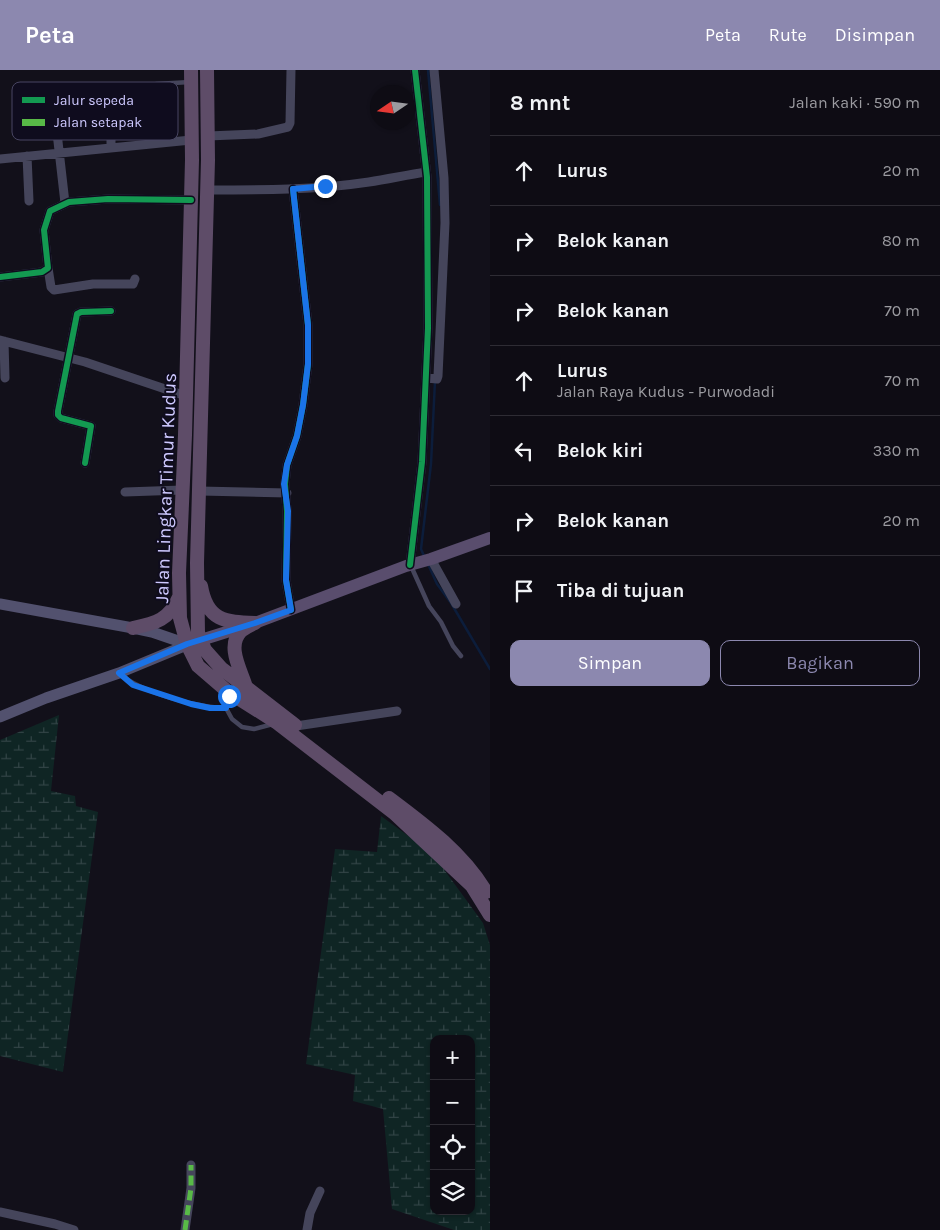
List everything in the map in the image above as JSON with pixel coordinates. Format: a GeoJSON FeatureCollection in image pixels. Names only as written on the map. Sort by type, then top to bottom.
{"type":"FeatureCollection","features":[{"type":"Feature","properties":{"kind":"highway","name":"Jalan Lingkar Timur Kudus"},"geometry":{"type":"LineString","coordinates":[[207,70],[207,190],[197,563],[198,632],[205,650],[221,668],[399,805],[458,855],[478,878],[490,898]]}},
{"type":"Feature","properties":{"kind":"highway","name":"Jalan Lingkar Timur Kudus"},"geometry":{"type":"LineString","coordinates":[[191,76],[191,200],[179,597],[180,618],[187,644],[198,666],[227,691],[276,722],[394,814],[472,886],[490,915]]}},
{"type":"Feature","properties":{"kind":"highway"},"geometry":{"type":"LineString","coordinates":[[197,563],[207,605],[216,616],[228,622],[255,623]]}},
{"type":"Feature","properties":{"kind":"highway"},"geometry":{"type":"LineString","coordinates":[[133,628],[166,616],[173,610],[179,597]]}},
{"type":"Feature","properties":{"kind":"highway"},"geometry":{"type":"LineString","coordinates":[[246,687],[234,649],[236,638],[242,631],[255,623]]}},
{"type":"Feature","properties":{"kind":"main road"},"geometry":{"type":"LineString","coordinates":[[0,717],[46,698],[120,674],[187,644],[255,623],[413,564],[490,538]]}},
{"type":"Feature","properties":{"kind":"main road"},"geometry":{"type":"LineString","coordinates":[[0,604],[133,628],[162,635],[187,644]]}},
{"type":"Feature","properties":{"kind":"street"},"geometry":{"type":"LineString","coordinates":[[208,136],[258,134],[288,127],[290,122],[291,70]]}},
{"type":"Feature","properties":{"kind":"street"},"geometry":{"type":"LineString","coordinates":[[413,564],[430,379],[426,172],[415,70]]}},
{"type":"Feature","properties":{"kind":"street"},"geometry":{"type":"LineString","coordinates":[[430,379],[438,376],[446,223],[444,178],[434,70]]}},
{"type":"Feature","properties":{"kind":"street"},"geometry":{"type":"LineString","coordinates":[[58,140],[65,204]]}},
{"type":"Feature","properties":{"kind":"street"},"geometry":{"type":"LineString","coordinates":[[111,140],[111,148]]}},
{"type":"Feature","properties":{"kind":"street"},"geometry":{"type":"LineString","coordinates":[[0,159],[192,140]]}},
{"type":"Feature","properties":{"kind":"street"},"geometry":{"type":"LineString","coordinates":[[27,156],[29,201]]}},
{"type":"Feature","properties":{"kind":"street"},"geometry":{"type":"LineString","coordinates":[[207,190],[293,189],[368,182],[426,172]]}},
{"type":"Feature","properties":{"kind":"street"},"geometry":{"type":"LineString","coordinates":[[291,610],[286,580],[287,493],[284,484],[287,465],[297,436],[308,364],[307,315],[293,189]]}},
{"type":"Feature","properties":{"kind":"street"},"geometry":{"type":"LineString","coordinates":[[136,278],[133,284],[93,284],[54,290],[51,287],[44,230],[50,211],[65,204],[108,199],[191,200]]}},
{"type":"Feature","properties":{"kind":"street"},"geometry":{"type":"LineString","coordinates":[[0,277],[42,272],[48,268]]}},
{"type":"Feature","properties":{"kind":"street"},"geometry":{"type":"LineString","coordinates":[[85,463],[91,426],[61,418],[57,413],[77,314],[81,312],[111,311]]}},
{"type":"Feature","properties":{"kind":"street"},"geometry":{"type":"LineString","coordinates":[[5,378],[2,340],[69,358],[186,396]]}},
{"type":"Feature","properties":{"kind":"street"},"geometry":{"type":"LineString","coordinates":[[125,492],[182,490]]}},
{"type":"Feature","properties":{"kind":"street"},"geometry":{"type":"LineString","coordinates":[[200,490],[287,493]]}},
{"type":"Feature","properties":{"kind":"street"},"geometry":{"type":"LineString","coordinates":[[431,559],[456,604]]}},
{"type":"Feature","properties":{"kind":"street"},"geometry":{"type":"LineString","coordinates":[[296,726],[397,711]]}},
{"type":"Feature","properties":{"kind":"street"},"geometry":{"type":"LineString","coordinates":[[184,1230],[191,1188],[190,1165]]}},
{"type":"Feature","properties":{"kind":"street"},"geometry":{"type":"LineString","coordinates":[[307,1230],[310,1213],[320,1191]]}},
{"type":"Feature","properties":{"kind":"street"},"geometry":{"type":"LineString","coordinates":[[0,1212],[74,1230]]}},
{"type":"Feature","properties":{"kind":"lane"},"geometry":{"type":"LineString","coordinates":[[165,82],[191,76]]}},
{"type":"Feature","properties":{"kind":"lane"},"geometry":{"type":"LineString","coordinates":[[413,564],[429,606],[461,656]]}},
{"type":"Feature","properties":{"kind":"lane"},"geometry":{"type":"LineString","coordinates":[[120,674],[133,685],[191,704],[210,708],[226,708]]}},
{"type":"Feature","properties":{"kind":"lane"},"geometry":{"type":"LineString","coordinates":[[227,691],[229,696],[226,708],[232,719],[242,727],[254,729],[276,722]]}},
{"type":"Feature","properties":{"kind":"green space"},"geometry":{"type":"Polygon","coordinates":[[[59,715],[51,791],[75,796],[76,806],[98,812],[63,1072],[0,1056],[0,740],[59,715]]]}},
{"type":"Feature","properties":{"kind":"green space"},"geometry":{"type":"Polygon","coordinates":[[[381,816],[418,843],[440,864],[483,923],[490,945],[490,1230],[454,1230],[392,1209],[383,1109],[353,1101],[355,1075],[306,1064],[335,849],[377,852],[381,816]]]}},
{"type":"Feature","properties":{"kind":"waterway"},"geometry":{"type":"LineString","coordinates":[[428,70],[440,205]]}},
{"type":"Feature","properties":{"kind":"waterway"},"geometry":{"type":"LineString","coordinates":[[424,556],[421,549],[431,464],[435,381]]}},
{"type":"Feature","properties":{"kind":"waterway"},"geometry":{"type":"LineString","coordinates":[[428,564],[437,584],[451,603],[490,669]]}},
{"type":"Feature","properties":{"kind":"marked path"},"geometry":{"type":"LineString","coordinates":[[185,1230],[191,1188],[191,1165]]}},
{"type":"Feature","properties":{"kind":"cycle path"},"geometry":{"type":"LineString","coordinates":[[410,565],[422,462],[428,328],[427,177],[415,70]]}},
{"type":"Feature","properties":{"kind":"cycle path"},"geometry":{"type":"LineString","coordinates":[[291,610],[286,580],[287,511],[285,484],[287,465],[297,436],[303,405],[308,364],[308,325],[293,189]]}},
{"type":"Feature","properties":{"kind":"cycle path"},"geometry":{"type":"LineString","coordinates":[[0,277],[42,272],[48,268],[44,230],[50,211],[69,202],[108,199],[191,200]]}},
{"type":"Feature","properties":{"kind":"cycle path"},"geometry":{"type":"LineString","coordinates":[[85,463],[91,426],[61,418],[58,415],[58,411],[77,314],[81,312],[111,311]]}},
{"type":"Feature","properties":{"kind":"route"},"geometry":{"type":"LineString","coordinates":[[229,696],[226,708],[210,708],[191,704],[133,685],[119,673],[187,644],[291,610],[286,580],[288,511],[287,493],[284,484],[287,465],[297,436],[308,364],[308,325],[293,189],[325,186]]}}]}
